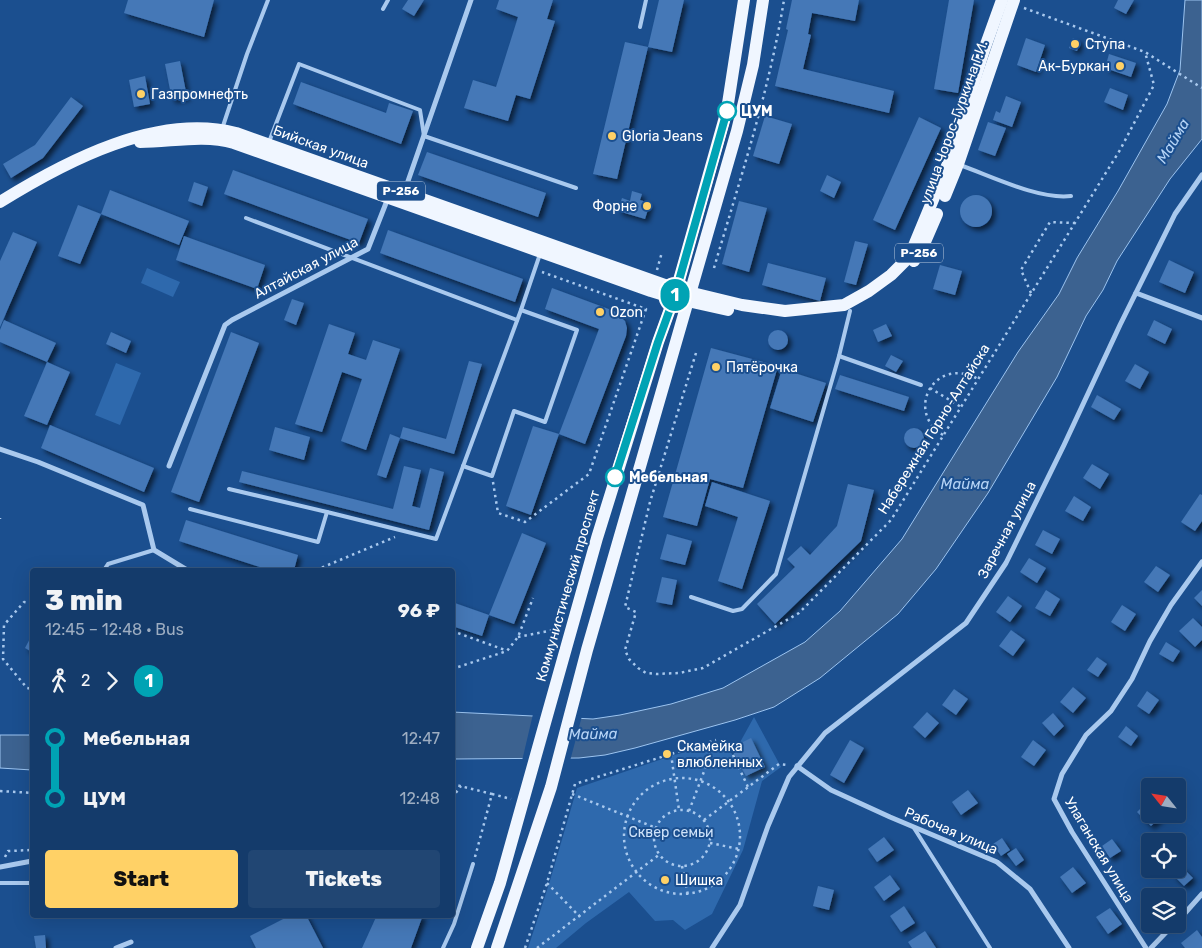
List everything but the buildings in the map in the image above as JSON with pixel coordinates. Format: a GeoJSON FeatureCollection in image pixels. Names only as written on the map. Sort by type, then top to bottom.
{"type":"FeatureCollection","features":[{"type":"Feature","properties":{"kind":"main road","name":"Коммунистический проспект"},"geometry":{"type":"LineString","coordinates":[[477,948],[500,883],[565,647],[615,477],[675,293],[727,110],[744,0]]}},
{"type":"Feature","properties":{"kind":"main road"},"geometry":{"type":"LineString","coordinates":[[497,948],[551,787],[587,650],[738,131],[753,65],[763,0]]}},
{"type":"Feature","properties":{"kind":"main road","name":"улица Чорос-Гуркина Г.И."},"geometry":{"type":"LineString","coordinates":[[675,293],[785,311],[844,305],[869,291],[891,275],[906,259],[931,206],[949,161],[984,50],[1009,1]]}},
{"type":"Feature","properties":{"kind":"main road","name":"улица Чорос-Гуркина Г.И."},"geometry":{"type":"LineString","coordinates":[[689,296],[743,314],[782,319],[814,317],[850,311],[887,288],[912,264],[924,244],[958,164],[1009,1]]}},
{"type":"Feature","properties":{"kind":"main road","name":"Бийская улица"},"geometry":{"type":"LineString","coordinates":[[0,202],[58,170],[137,136],[160,131],[203,127],[222,129],[268,144],[541,252],[675,293]]}},
{"type":"Feature","properties":{"kind":"main road","name":"Бийская улица"},"geometry":{"type":"LineString","coordinates":[[120,142],[148,142],[185,138],[220,139],[390,193],[675,293]]}},
{"type":"Feature","properties":{"kind":"street"},"geometry":{"type":"LineString","coordinates":[[390,193],[408,184],[470,0]]}},
{"type":"Feature","properties":{"kind":"street","name":"Заречная улица"},"geometry":{"type":"LineString","coordinates":[[712,948],[740,905],[768,826],[788,777],[825,733],[966,623],[1006,563],[1175,214],[1202,175]]}},
{"type":"Feature","properties":{"kind":"street","name":"Алтайская улица"},"geometry":{"type":"LineString","coordinates":[[168,466],[225,325],[368,249],[390,193]]}},
{"type":"Feature","properties":{"kind":"street"},"geometry":{"type":"LineString","coordinates":[[1136,293],[1202,318]]}},
{"type":"Feature","properties":{"kind":"street"},"geometry":{"type":"LineString","coordinates":[[0,449],[38,462],[143,505],[154,550],[184,568]]}},
{"type":"Feature","properties":{"kind":"street","name":"Улаганская улица"},"geometry":{"type":"LineString","coordinates":[[1146,948],[1072,832],[1054,799],[1062,774],[1086,735],[1111,712],[1132,678],[1150,641],[1171,605],[1202,562]]}},
{"type":"Feature","properties":{"kind":"street","name":"Рабочая улица"},"geometry":{"type":"LineString","coordinates":[[797,766],[831,790],[914,828],[997,862],[1030,889],[1069,948]]}},
{"type":"Feature","properties":{"kind":"street"},"geometry":{"type":"LineString","coordinates":[[0,868],[30,861]]}},
{"type":"Feature","properties":{"kind":"street"},"geometry":{"type":"LineString","coordinates":[[1186,912],[1202,894]]}},
{"type":"Feature","properties":{"kind":"street"},"geometry":{"type":"LineString","coordinates":[[1151,948],[1165,933]]}},
{"type":"Feature","properties":{"kind":"street"},"geometry":{"type":"LineString","coordinates":[[116,948],[131,942]]}},
{"type":"Feature","properties":{"kind":"lane"},"geometry":{"type":"LineString","coordinates":[[222,129],[247,54],[268,0]]}},
{"type":"Feature","properties":{"kind":"lane"},"geometry":{"type":"LineString","coordinates":[[383,9],[388,0]]}},
{"type":"Feature","properties":{"kind":"lane"},"geometry":{"type":"LineString","coordinates":[[640,28],[646,0]]}},
{"type":"Feature","properties":{"kind":"lane"},"geometry":{"type":"LineString","coordinates":[[268,144],[299,64],[420,110],[424,136],[576,188]]}},
{"type":"Feature","properties":{"kind":"lane"},"geometry":{"type":"LineString","coordinates":[[958,164],[1040,194],[1059,198],[1071,196]]}},
{"type":"Feature","properties":{"kind":"lane"},"geometry":{"type":"LineString","coordinates":[[246,218],[517,320]]}},
{"type":"Feature","properties":{"kind":"lane"},"geometry":{"type":"LineString","coordinates":[[229,489],[436,539],[541,252]]}},
{"type":"Feature","properties":{"kind":"lane"},"geometry":{"type":"LineString","coordinates":[[463,466],[492,476],[514,411],[545,422],[577,330],[520,310]]}},
{"type":"Feature","properties":{"kind":"lane"},"geometry":{"type":"LineString","coordinates":[[691,597],[738,611],[776,574],[839,356],[850,311]]}},
{"type":"Feature","properties":{"kind":"lane"},"geometry":{"type":"LineString","coordinates":[[839,356],[921,385]]}},
{"type":"Feature","properties":{"kind":"lane"},"geometry":{"type":"LineString","coordinates":[[190,509],[318,542],[327,512]]}},
{"type":"Feature","properties":{"kind":"lane"},"geometry":{"type":"LineString","coordinates":[[105,568],[108,564],[154,550]]}},
{"type":"Feature","properties":{"kind":"lane"},"geometry":{"type":"LineString","coordinates":[[914,828],[990,948]]}},
{"type":"Feature","properties":{"kind":"lane"},"geometry":{"type":"LineString","coordinates":[[443,948],[454,924],[473,864]]}},
{"type":"Feature","properties":{"kind":"lane"},"geometry":{"type":"LineString","coordinates":[[0,883],[30,882]]}},
{"type":"Feature","properties":{"kind":"path"},"geometry":{"type":"LineString","coordinates":[[714,268],[762,107],[778,40],[784,0]]}},
{"type":"Feature","properties":{"kind":"path"},"geometry":{"type":"LineString","coordinates":[[1009,1],[1145,52],[1202,88]]}},
{"type":"Feature","properties":{"kind":"path","name":"Набережная Горно-Алтайска"},"geometry":{"type":"LineString","coordinates":[[696,353],[650,502],[625,607],[636,612],[625,650],[630,660],[646,673],[679,673],[703,668],[799,613],[891,520],[1120,150],[1154,84],[1145,52]]}},
{"type":"Feature","properties":{"kind":"path"},"geometry":{"type":"LineString","coordinates":[[1031,292],[1020,270],[1050,222],[1075,223]]}},
{"type":"Feature","properties":{"kind":"path"},"geometry":{"type":"LineString","coordinates":[[655,275],[662,252]]}},
{"type":"Feature","properties":{"kind":"path"},"geometry":{"type":"LineString","coordinates":[[492,476],[498,513],[525,522],[588,474],[646,309],[535,269]]}},
{"type":"Feature","properties":{"kind":"path"},"geometry":{"type":"LineString","coordinates":[[943,435],[934,429],[928,419],[925,406],[927,393],[930,388],[942,376],[954,372],[978,379]]}},
{"type":"Feature","properties":{"kind":"path"},"geometry":{"type":"LineString","coordinates":[[930,388],[961,407]]}},
{"type":"Feature","properties":{"kind":"path"},"geometry":{"type":"LineString","coordinates":[[321,568],[408,532]]}},
{"type":"Feature","properties":{"kind":"path"},"geometry":{"type":"LineString","coordinates":[[455,669],[507,651],[518,638],[534,598]]}},
{"type":"Feature","properties":{"kind":"path"},"geometry":{"type":"LineString","coordinates":[[30,603],[24,602],[4,625],[3,659],[27,688],[30,689]]}},
{"type":"Feature","properties":{"kind":"path"},"geometry":{"type":"LineString","coordinates":[[518,638],[559,630]]}},
{"type":"Feature","properties":{"kind":"path"},"geometry":{"type":"LineString","coordinates":[[455,632],[507,651]]}},
{"type":"Feature","properties":{"kind":"path"},"geometry":{"type":"LineString","coordinates":[[525,948],[547,882],[575,784],[716,740],[689,811]]}},
{"type":"Feature","properties":{"kind":"path"},"geometry":{"type":"LineString","coordinates":[[671,754],[679,810]]}},
{"type":"Feature","properties":{"kind":"path"},"geometry":{"type":"LineString","coordinates":[[732,755],[748,787]]}},
{"type":"Feature","properties":{"kind":"path"},"geometry":{"type":"LineString","coordinates":[[704,820],[779,764],[797,766]]}},
{"type":"Feature","properties":{"kind":"path"},"geometry":{"type":"LineString","coordinates":[[674,778],[688,778],[701,781],[717,789],[729,801],[737,816],[740,832],[739,849],[732,866],[721,880],[706,890],[688,895],[669,894],[651,886],[636,873],[626,856],[623,836],[627,816],[634,802],[646,790],[659,782],[674,778]]}},
{"type":"Feature","properties":{"kind":"path"},"geometry":{"type":"LineString","coordinates":[[455,785],[514,800]]}},
{"type":"Feature","properties":{"kind":"path"},"geometry":{"type":"LineString","coordinates":[[455,794],[461,786]]}},
{"type":"Feature","properties":{"kind":"path"},"geometry":{"type":"LineString","coordinates":[[0,791],[30,793]]}},
{"type":"Feature","properties":{"kind":"path"},"geometry":{"type":"LineString","coordinates":[[473,864],[492,794],[490,794]]}},
{"type":"Feature","properties":{"kind":"path"},"geometry":{"type":"LineString","coordinates":[[572,794],[656,828]]}},
{"type":"Feature","properties":{"kind":"path"},"geometry":{"type":"LineString","coordinates":[[679,810],[697,814],[704,820],[708,827],[710,843],[700,859],[692,864],[682,866],[674,864],[660,854],[656,846],[655,837],[656,828],[665,816],[679,810]]}},
{"type":"Feature","properties":{"kind":"path"},"geometry":{"type":"LineString","coordinates":[[710,843],[739,849]]}},
{"type":"Feature","properties":{"kind":"path"},"geometry":{"type":"LineString","coordinates":[[0,868],[8,852],[30,850]]}},
{"type":"Feature","properties":{"kind":"path"},"geometry":{"type":"LineString","coordinates":[[538,948],[660,854]]}},
{"type":"Feature","properties":{"kind":"path"},"geometry":{"type":"LineString","coordinates":[[682,866],[688,895]]}},
{"type":"Feature","properties":{"kind":"path"},"geometry":{"type":"LineString","coordinates":[[547,882],[580,916]]}},
{"type":"Feature","properties":{"kind":"green space"},"geometry":{"type":"Polygon","coordinates":[[[147,268],[180,282],[173,297],[141,283],[147,268]]]}},
{"type":"Feature","properties":{"kind":"green space"},"geometry":{"type":"Polygon","coordinates":[[[116,363],[141,373],[120,425],[95,415],[116,363]]]}},
{"type":"Feature","properties":{"kind":"green space","name":"Сквер семьи"},"geometry":{"type":"Polygon","coordinates":[[[754,717],[781,767],[762,781],[743,850],[712,914],[685,930],[673,920],[655,921],[629,892],[586,923],[556,948],[528,948],[577,788],[671,756],[721,742],[733,755],[754,717]]]}},
{"type":"Feature","properties":{"kind":"water","name":"Майма"},"geometry":{"type":"Polygon","coordinates":[[[1185,0],[1202,0],[1202,139],[1170,179],[1117,261],[1103,290],[1086,316],[1057,377],[988,493],[936,569],[898,614],[820,678],[774,707],[735,720],[605,755],[579,758],[455,759],[455,712],[593,719],[671,704],[723,688],[805,642],[840,611],[902,539],[1018,352],[1059,294],[1077,258],[1118,191],[1167,104],[1180,70],[1185,0]]]}},
{"type":"Feature","properties":{"kind":"water"},"geometry":{"type":"Polygon","coordinates":[[[0,735],[30,735],[30,770],[0,768],[0,735]]]}},
{"type":"Feature","properties":{"kind":"pier"},"geometry":{"type":"Polygon","coordinates":[[[533,714],[582,716],[570,761],[522,761],[533,714]]]}},
{"type":"Feature","properties":{"kind":"bus line","name":"1"},"geometry":{"type":"LineString","coordinates":[[615,477],[674,298],[727,111]]}},
{"type":"Feature","properties":{"kind":"place","name":"Ступа"},"geometry":{"type":"Point","coordinates":[1075,44]}},
{"type":"Feature","properties":{"kind":"place","name":"Ак-Буркан"},"geometry":{"type":"Point","coordinates":[1120,66]}},
{"type":"Feature","properties":{"kind":"place","name":"Газпромнефть"},"geometry":{"type":"Point","coordinates":[141,94]}},
{"type":"Feature","properties":{"kind":"place","name":"ЦУМ"},"geometry":{"type":"Point","coordinates":[727,111]}},
{"type":"Feature","properties":{"kind":"place","name":"Gloria Jeans"},"geometry":{"type":"Point","coordinates":[612,136]}},
{"type":"Feature","properties":{"kind":"place","name":"Форне"},"geometry":{"type":"Point","coordinates":[647,206]}},
{"type":"Feature","properties":{"kind":"place","name":"Ozon"},"geometry":{"type":"Point","coordinates":[600,312]}},
{"type":"Feature","properties":{"kind":"place","name":"Пятёрочка"},"geometry":{"type":"Point","coordinates":[716,367]}},
{"type":"Feature","properties":{"kind":"place","name":"Мебельная"},"geometry":{"type":"Point","coordinates":[615,477]}},
{"type":"Feature","properties":{"kind":"place","name":"Скамейка влюбленных"},"geometry":{"type":"Point","coordinates":[667,754]}},
{"type":"Feature","properties":{"kind":"place","name":"Шишка"},"geometry":{"type":"Point","coordinates":[665,880]}}]}
